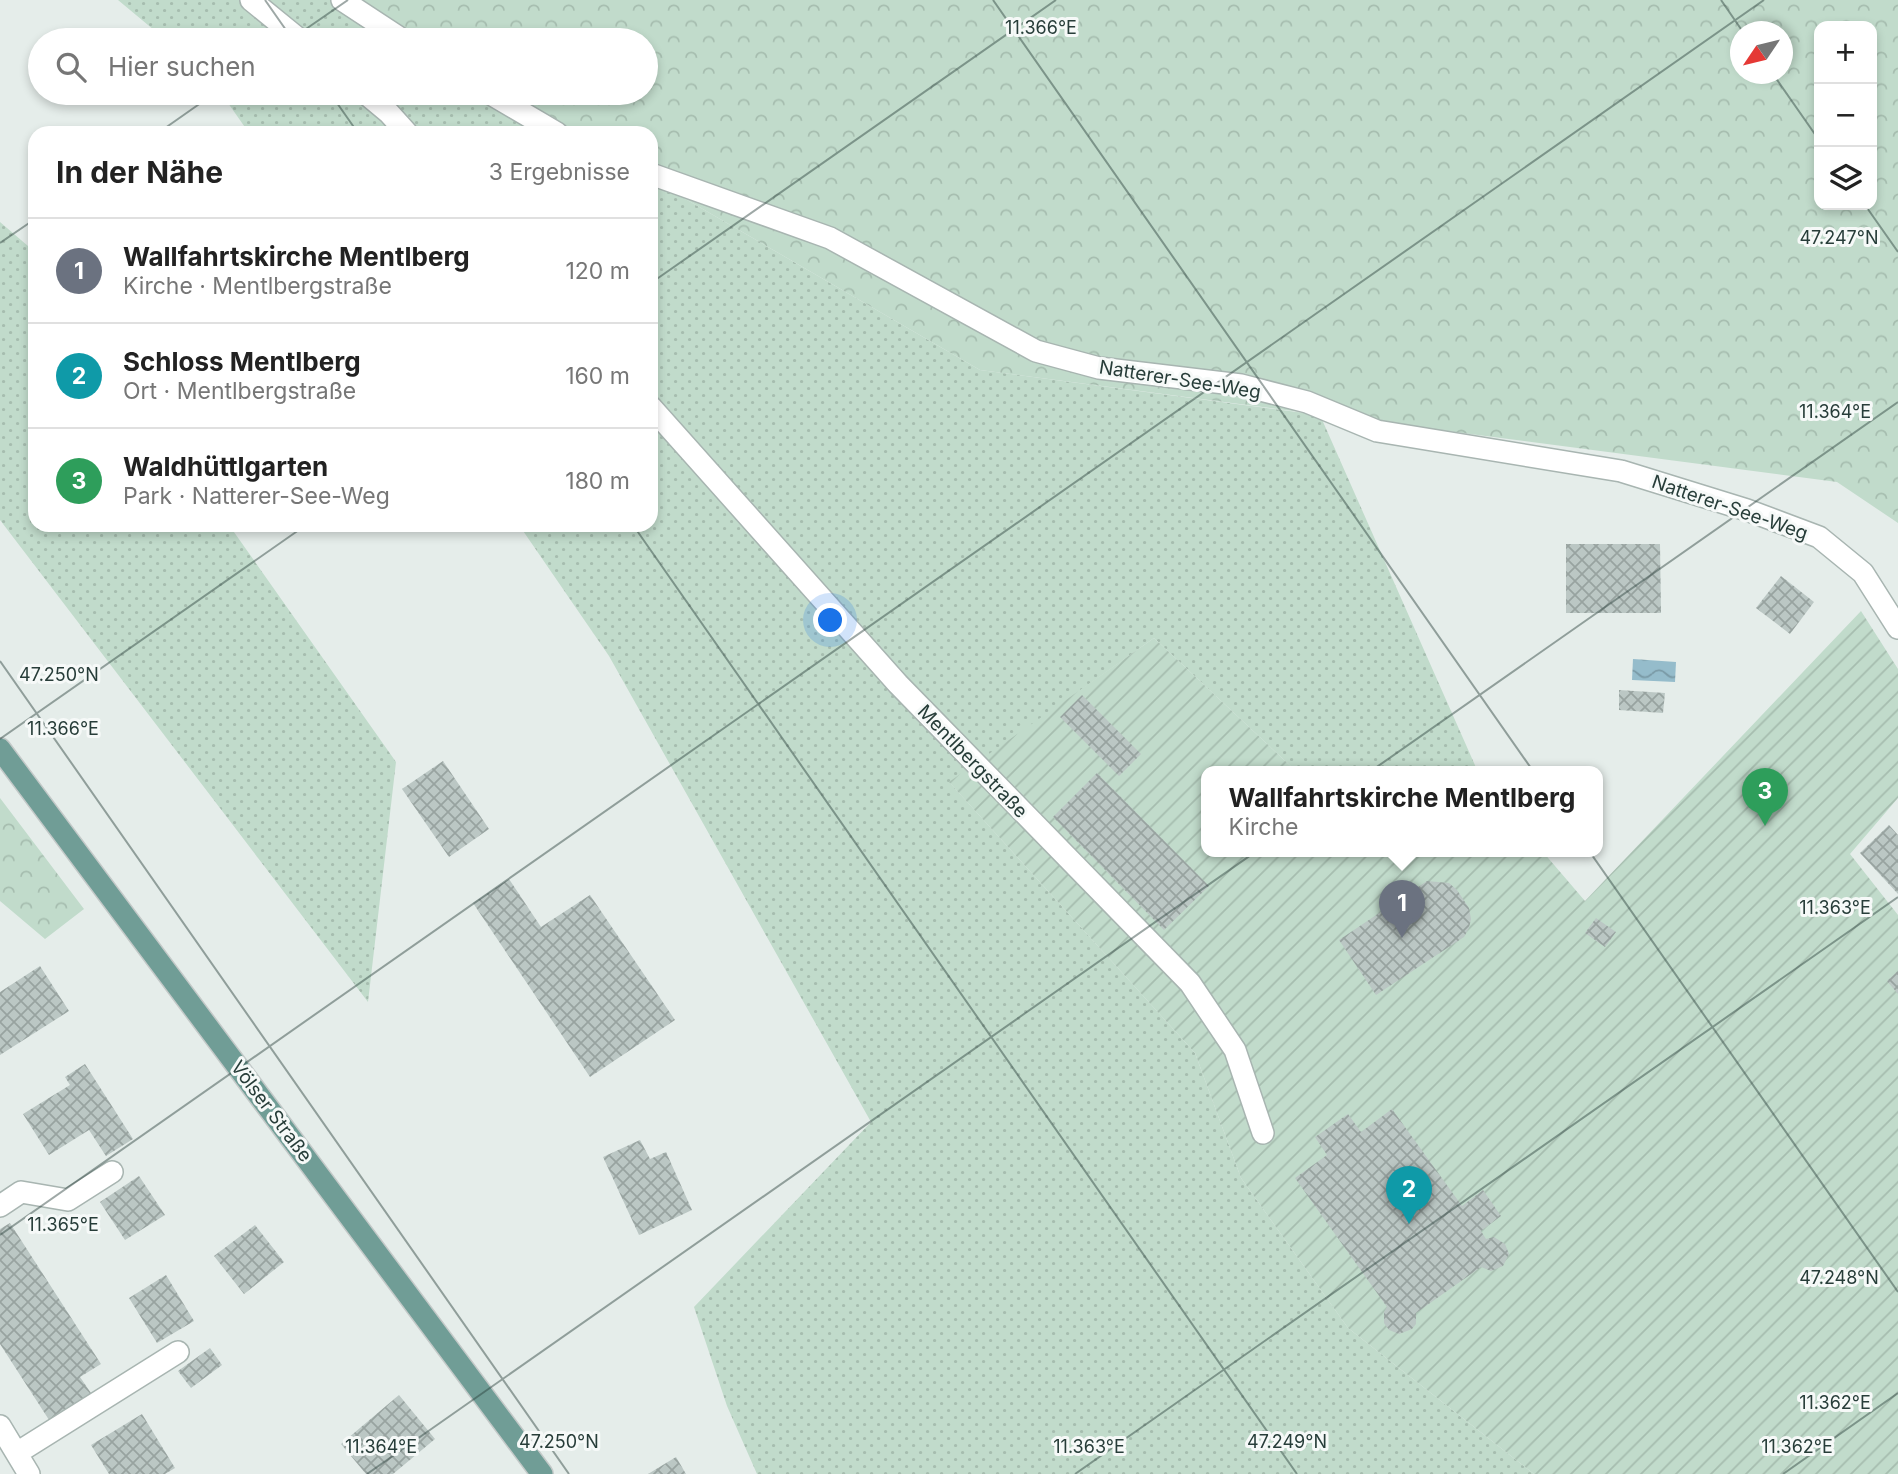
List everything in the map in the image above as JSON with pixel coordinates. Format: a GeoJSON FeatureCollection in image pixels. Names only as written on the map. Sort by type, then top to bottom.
{"type":"FeatureCollection","features":[{"type":"Feature","properties":{"kind":"main road","name":"Völser Straße"},"geometry":{"type":"LineString","coordinates":[[0,749],[542,1474]]}},
{"type":"Feature","properties":{"kind":"street"},"geometry":{"type":"LineString","coordinates":[[251,0],[285,28]]}},
{"type":"Feature","properties":{"kind":"street"},"geometry":{"type":"LineString","coordinates":[[342,0],[385,28]]}},
{"type":"Feature","properties":{"kind":"street"},"geometry":{"type":"LineString","coordinates":[[380,105],[401,126]]}},
{"type":"Feature","properties":{"kind":"street"},"geometry":{"type":"LineString","coordinates":[[509,105],[544,126]]}},
{"type":"Feature","properties":{"kind":"street","name":"Natterer-See-Weg"},"geometry":{"type":"LineString","coordinates":[[658,177],[830,239],[1036,351],[1099,368],[1241,385],[1307,402],[1377,431],[1621,471],[1747,510],[1819,537],[1863,573],[1898,628]]}},
{"type":"Feature","properties":{"kind":"street","name":"Mentlbergstraße"},"geometry":{"type":"LineString","coordinates":[[658,415],[898,684],[1190,983],[1235,1050],[1263,1133]]}},
{"type":"Feature","properties":{"kind":"street"},"geometry":{"type":"LineString","coordinates":[[0,1206],[21,1192],[68,1200],[112,1172]]}},
{"type":"Feature","properties":{"kind":"street"},"geometry":{"type":"LineString","coordinates":[[18,1453],[178,1352]]}},
{"type":"Feature","properties":{"kind":"street"},"geometry":{"type":"LineString","coordinates":[[0,1426],[29,1474]]}},
{"type":"Feature","properties":{"kind":"green space"},"geometry":{"type":"Polygon","coordinates":[[[118,0],[344,0],[392,28],[152,28],[118,0]]]}},
{"type":"Feature","properties":{"kind":"green space"},"geometry":{"type":"Polygon","coordinates":[[[344,0],[1898,0],[1898,523],[1837,482],[980,370],[658,183],[658,126],[560,126],[524,105],[658,105],[658,28],[392,28],[344,0]]]}},
{"type":"Feature","properties":{"kind":"green space"},"geometry":{"type":"Polygon","coordinates":[[[229,105],[524,105],[560,126],[244,126],[229,105]]]}},
{"type":"Feature","properties":{"kind":"green space"},"geometry":{"type":"Polygon","coordinates":[[[658,183],[980,370],[1320,415],[1475,766],[1291,766],[1154,638],[950,783],[1195,1053],[1241,1178],[1348,1328],[1534,1474],[757,1474],[727,1406],[694,1307],[871,1122],[609,656],[524,532],[658,532],[658,183]]]}},
{"type":"Feature","properties":{"kind":"green space"},"geometry":{"type":"Polygon","coordinates":[[[0,222],[28,246],[28,532],[234,532],[396,762],[368,1002],[0,520],[0,222]]]}},
{"type":"Feature","properties":{"kind":"green space"},"geometry":{"type":"Polygon","coordinates":[[[1861,611],[1898,669],[1898,798],[1850,854],[1898,915],[1898,1474],[1534,1474],[1348,1328],[1241,1178],[1195,1053],[949,782],[1154,638],[1291,766],[1201,766],[1201,857],[1547,857],[1585,901],[1861,611]]]}},
{"type":"Feature","properties":{"kind":"green space"},"geometry":{"type":"Polygon","coordinates":[[[0,798],[84,909],[45,939],[0,901],[0,798]]]}},
{"type":"Feature","properties":{"kind":"water"},"geometry":{"type":"Polygon","coordinates":[[[1633,659],[1676,662],[1675,682],[1632,680],[1633,659]]]}},
{"type":"Feature","properties":{"kind":"building"},"geometry":{"type":"Polygon","coordinates":[[[1566,544],[1660,544],[1661,613],[1566,613],[1566,544]]]}},
{"type":"Feature","properties":{"kind":"building"},"geometry":{"type":"Polygon","coordinates":[[[1781,576],[1814,602],[1790,634],[1756,608],[1781,576]]]}},
{"type":"Feature","properties":{"kind":"building"},"geometry":{"type":"Polygon","coordinates":[[[1619,690],[1665,693],[1663,713],[1619,710],[1619,690]]]}},
{"type":"Feature","properties":{"kind":"building"},"geometry":{"type":"Polygon","coordinates":[[[1082,695],[1141,754],[1119,776],[1060,717],[1082,695]]]}},
{"type":"Feature","properties":{"kind":"building"},"geometry":{"type":"Polygon","coordinates":[[[443,761],[489,829],[449,857],[402,789],[443,761]]]}},
{"type":"Feature","properties":{"kind":"building"},"geometry":{"type":"Polygon","coordinates":[[[1097,773],[1209,886],[1164,930],[1053,817],[1097,773]]]}},
{"type":"Feature","properties":{"kind":"building"},"geometry":{"type":"Polygon","coordinates":[[[1889,825],[1898,835],[1898,894],[1860,853],[1889,825]]]}},
{"type":"Feature","properties":{"kind":"building"},"geometry":{"type":"Polygon","coordinates":[[[509,879],[541,927],[590,895],[675,1020],[590,1077],[473,903],[509,879]]]}},
{"type":"Feature","properties":{"kind":"building"},"geometry":{"type":"Polygon","coordinates":[[[1427,881],[1449,883],[1457,890],[1469,908],[1469,928],[1464,937],[1376,995],[1339,940],[1427,881]]]}},
{"type":"Feature","properties":{"kind":"building"},"geometry":{"type":"Polygon","coordinates":[[[1596,918],[1616,932],[1605,947],[1585,933],[1596,918]]]}},
{"type":"Feature","properties":{"kind":"building"},"geometry":{"type":"Polygon","coordinates":[[[40,966],[69,1011],[0,1055],[0,992],[40,966]]]}},
{"type":"Feature","properties":{"kind":"building"},"geometry":{"type":"Polygon","coordinates":[[[1898,971],[1898,994],[1887,981],[1898,971]]]}},
{"type":"Feature","properties":{"kind":"building"},"geometry":{"type":"Polygon","coordinates":[[[85,1064],[133,1139],[106,1156],[89,1130],[49,1155],[23,1114],[70,1085],[65,1077],[85,1064]]]}},
{"type":"Feature","properties":{"kind":"building"},"geometry":{"type":"Polygon","coordinates":[[[1392,1109],[1462,1206],[1483,1190],[1501,1216],[1481,1231],[1486,1239],[1494,1237],[1505,1244],[1509,1254],[1503,1266],[1491,1271],[1481,1267],[1416,1313],[1416,1324],[1412,1329],[1399,1334],[1389,1330],[1384,1323],[1387,1307],[1295,1178],[1327,1155],[1315,1137],[1348,1114],[1361,1132],[1392,1109]]]}},
{"type":"Feature","properties":{"kind":"building"},"geometry":{"type":"Polygon","coordinates":[[[640,1140],[650,1159],[666,1152],[692,1210],[639,1235],[603,1157],[640,1140]]]}},
{"type":"Feature","properties":{"kind":"building"},"geometry":{"type":"Polygon","coordinates":[[[139,1176],[165,1215],[125,1240],[100,1202],[139,1176]]]}},
{"type":"Feature","properties":{"kind":"building"},"geometry":{"type":"Polygon","coordinates":[[[10,1223],[101,1364],[80,1377],[93,1396],[51,1423],[0,1344],[0,1229],[10,1223]]]}},
{"type":"Feature","properties":{"kind":"building"},"geometry":{"type":"Polygon","coordinates":[[[255,1225],[284,1262],[244,1294],[214,1256],[255,1225]]]}},
{"type":"Feature","properties":{"kind":"building"},"geometry":{"type":"Polygon","coordinates":[[[166,1275],[194,1321],[157,1343],[129,1298],[166,1275]]]}},
{"type":"Feature","properties":{"kind":"building"},"geometry":{"type":"Polygon","coordinates":[[[210,1348],[222,1365],[191,1388],[178,1371],[210,1348]]]}},
{"type":"Feature","properties":{"kind":"building"},"geometry":{"type":"Polygon","coordinates":[[[399,1395],[435,1439],[393,1474],[366,1474],[341,1444],[399,1395]]]}},
{"type":"Feature","properties":{"kind":"building"},"geometry":{"type":"Polygon","coordinates":[[[142,1414],[175,1468],[165,1474],[109,1474],[91,1445],[142,1414]]]}},
{"type":"Feature","properties":{"kind":"building"},"geometry":{"type":"Polygon","coordinates":[[[676,1457],[686,1474],[648,1474],[676,1457]]]}},
{"type":"Feature","properties":{"kind":"place","name":"Waldhüttlgarten"},"geometry":{"type":"Point","coordinates":[1765,826]}},
{"type":"Feature","properties":{"kind":"place","name":"Wallfahrtskirche Mentlberg"},"geometry":{"type":"Point","coordinates":[1402,938]}},
{"type":"Feature","properties":{"kind":"place","name":"Schloss Mentlberg"},"geometry":{"type":"Point","coordinates":[1409,1224]}}]}
